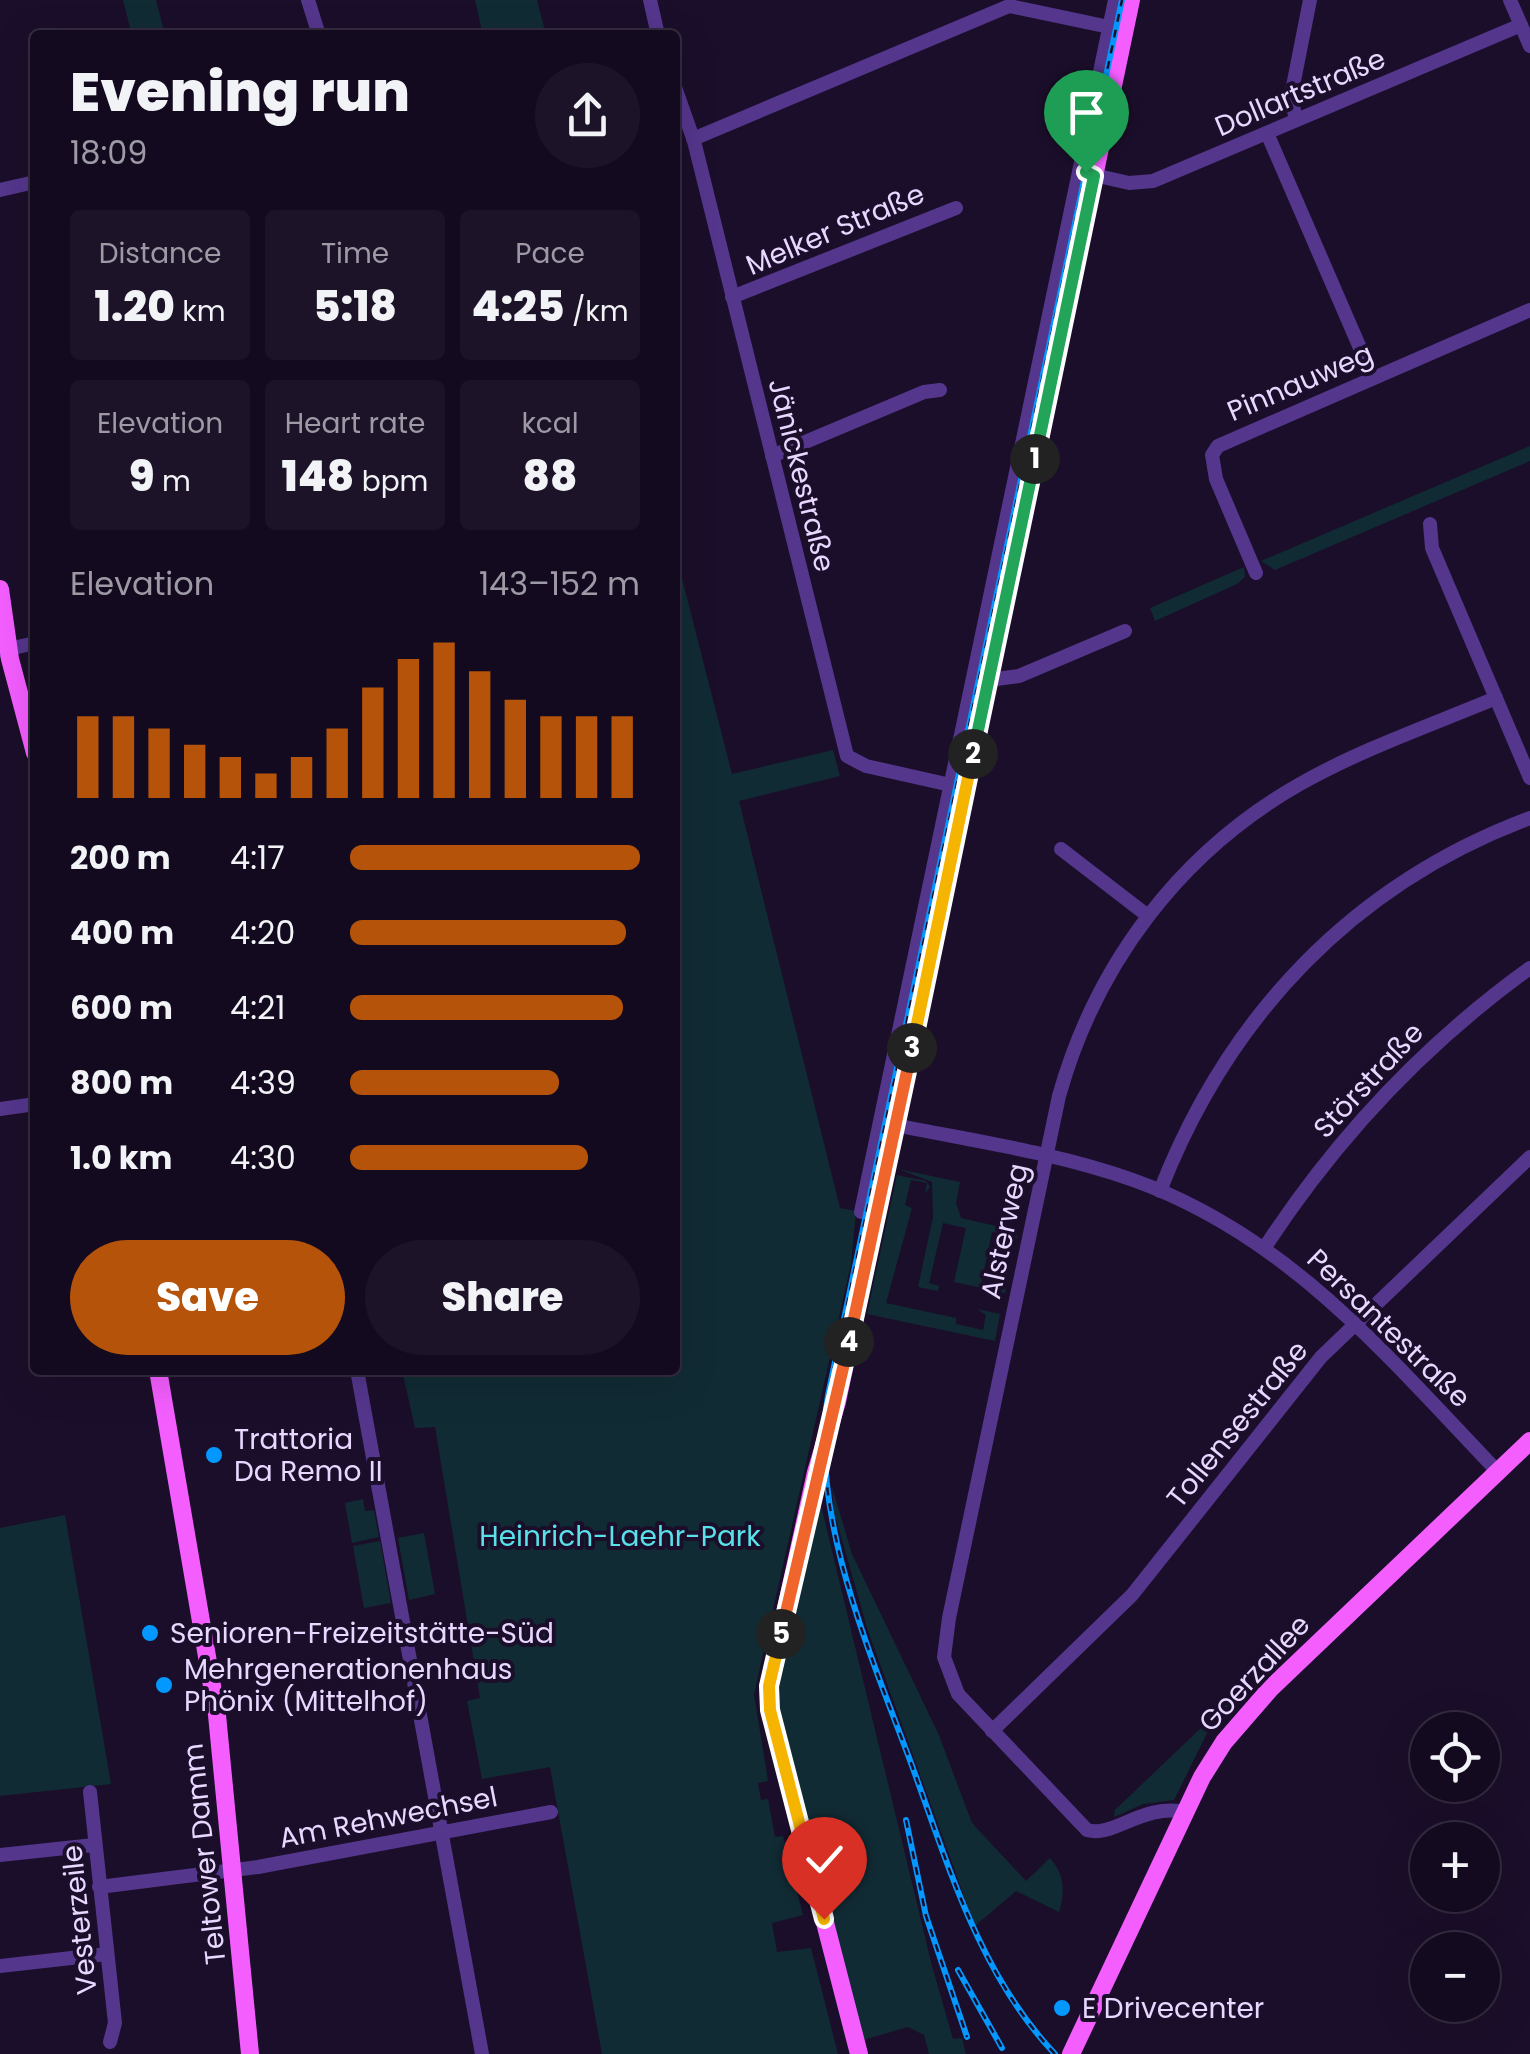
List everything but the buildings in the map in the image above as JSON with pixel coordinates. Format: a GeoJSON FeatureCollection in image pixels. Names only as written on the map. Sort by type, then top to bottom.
{"type":"FeatureCollection","features":[{"type":"Feature","properties":{"kind":"main road"},"geometry":{"type":"LineString","coordinates":[[860,2054],[769,1699],[877,1170],[896,1125],[892,1096],[972,720],[988,680],[1018,494],[1074,229],[1117,29],[1131,0]]}},
{"type":"Feature","properties":{"kind":"main road"},"geometry":{"type":"LineString","coordinates":[[0,590],[28,695],[25,705],[30,729]]}},
{"type":"Feature","properties":{"kind":"main road","name":"Teltower Damm"},"geometry":{"type":"LineString","coordinates":[[154,1375],[152,1384],[162,1412],[212,1679],[250,2054]]}},
{"type":"Feature","properties":{"kind":"main road","name":"Goerzallee"},"geometry":{"type":"LineString","coordinates":[[1071,2054],[1186,1812],[1224,1742],[1270,1688],[1530,1441]]}},
{"type":"Feature","properties":{"kind":"street"},"geometry":{"type":"LineString","coordinates":[[308,0],[317,30]]}},
{"type":"Feature","properties":{"kind":"street"},"geometry":{"type":"LineString","coordinates":[[650,0],[657,30]]}},
{"type":"Feature","properties":{"kind":"street"},"geometry":{"type":"LineString","coordinates":[[693,138],[996,5],[1117,29],[1114,0]]}},
{"type":"Feature","properties":{"kind":"street"},"geometry":{"type":"LineString","coordinates":[[1296,120],[1291,96],[1310,0]]}},
{"type":"Feature","properties":{"kind":"street"},"geometry":{"type":"LineString","coordinates":[[1510,0],[1530,46]]}},
{"type":"Feature","properties":{"kind":"street","name":"Dollartstraße"},"geometry":{"type":"LineString","coordinates":[[1089,173],[1146,183],[1521,24]]}},
{"type":"Feature","properties":{"kind":"street","name":"Jänickestraße"},"geometry":{"type":"LineString","coordinates":[[680,101],[693,138],[848,756],[866,766],[958,786]]}},
{"type":"Feature","properties":{"kind":"street"},"geometry":{"type":"LineString","coordinates":[[1266,133],[1372,378]]}},
{"type":"Feature","properties":{"kind":"street"},"geometry":{"type":"LineString","coordinates":[[0,190],[30,183]]}},
{"type":"Feature","properties":{"kind":"street","name":"Melker Straße"},"geometry":{"type":"LineString","coordinates":[[732,297],[956,208]]}},
{"type":"Feature","properties":{"kind":"street","name":"Pinnauweg"},"geometry":{"type":"LineString","coordinates":[[1256,573],[1216,479],[1212,454],[1227,440],[1530,310]]}},
{"type":"Feature","properties":{"kind":"street"},"geometry":{"type":"LineString","coordinates":[[772,456],[924,392],[940,390]]}},
{"type":"Feature","properties":{"kind":"street"},"geometry":{"type":"LineString","coordinates":[[1430,524],[1432,548],[1530,778]]}},
{"type":"Feature","properties":{"kind":"street"},"geometry":{"type":"LineString","coordinates":[[972,720],[1011,532]]}},
{"type":"Feature","properties":{"kind":"street"},"geometry":{"type":"LineString","coordinates":[[988,680],[1019,676],[1125,631]]}},
{"type":"Feature","properties":{"kind":"street","name":"Alsterweg"},"geometry":{"type":"LineString","coordinates":[[1186,1812],[1154,1810],[1102,1832],[1087,1830],[951,1682],[944,1641],[1069,1061],[1087,1016],[1120,956],[1148,916],[1204,854],[1283,794],[1345,762],[1496,698]]}},
{"type":"Feature","properties":{"kind":"street"},"geometry":{"type":"LineString","coordinates":[[1160,1190],[1216,1074],[1262,1006],[1302,962],[1350,918],[1418,872],[1530,818]]}},
{"type":"Feature","properties":{"kind":"street"},"geometry":{"type":"LineString","coordinates":[[1062,849],[1148,916]]}},
{"type":"Feature","properties":{"kind":"street","name":"Störstraße"},"geometry":{"type":"LineString","coordinates":[[1266,1247],[1325,1162],[1382,1095],[1450,1030],[1530,968]]}},
{"type":"Feature","properties":{"kind":"street"},"geometry":{"type":"LineString","coordinates":[[861,1212],[877,1170],[892,1096]]}},
{"type":"Feature","properties":{"kind":"street"},"geometry":{"type":"LineString","coordinates":[[0,1109],[30,1105]]}},
{"type":"Feature","properties":{"kind":"street","name":"Persantestraße"},"geometry":{"type":"LineString","coordinates":[[896,1125],[1046,1157],[1160,1190],[1266,1247],[1356,1323],[1498,1472]]}},
{"type":"Feature","properties":{"kind":"street","name":"Tollensestraße"},"geometry":{"type":"LineString","coordinates":[[992,1731],[1132,1595],[1300,1381],[1530,1157]]}},
{"type":"Feature","properties":{"kind":"street"},"geometry":{"type":"LineString","coordinates":[[358,1375],[482,2054]]}},
{"type":"Feature","properties":{"kind":"street","name":"Vesterzeile"},"geometry":{"type":"LineString","coordinates":[[90,1792],[115,2022],[110,2042]]}},
{"type":"Feature","properties":{"kind":"street","name":"Am Rehwechsel"},"geometry":{"type":"LineString","coordinates":[[99,1887],[234,1870],[551,1812]]}},
{"type":"Feature","properties":{"kind":"street"},"geometry":{"type":"LineString","coordinates":[[0,1855],[94,1845]]}},
{"type":"Feature","properties":{"kind":"street"},"geometry":{"type":"LineString","coordinates":[[0,1966],[107,1954]]}},
{"type":"Feature","properties":{"kind":"green space"},"geometry":{"type":"Polygon","coordinates":[[[123,0],[156,0],[164,30],[131,30],[123,0]]]}},
{"type":"Feature","properties":{"kind":"green space"},"geometry":{"type":"Polygon","coordinates":[[[475,0],[537,0],[545,30],[482,30],[475,0]]]}},
{"type":"Feature","properties":{"kind":"green space"},"geometry":{"type":"Polygon","coordinates":[[[1530,446],[1530,461],[1275,570],[1261,561],[1530,446]]]}},
{"type":"Feature","properties":{"kind":"green space"},"geometry":{"type":"Polygon","coordinates":[[[1244,567],[1245,577],[1237,584],[1155,621],[1150,608],[1244,567]]]}},
{"type":"Feature","properties":{"kind":"green space","name":"Heinrich-Laehr-Park"},"geometry":{"type":"Polygon","coordinates":[[[680,571],[732,774],[833,750],[840,776],[739,801],[840,1208],[856,1211],[851,1264],[754,1694],[768,1781],[758,1783],[761,1800],[768,1799],[775,1837],[783,1836],[803,1915],[772,1923],[777,1952],[811,1948],[838,2054],[602,2054],[550,1767],[482,1779],[467,1701],[480,1698],[435,1427],[415,1428],[403,1375],[680,1375],[680,571]]]}},
{"type":"Feature","properties":{"kind":"green space"},"geometry":{"type":"Polygon","coordinates":[[[898,1169],[960,1182],[956,1203],[961,1218],[1018,1231],[1014,1249],[1006,1247],[1008,1235],[992,1232],[981,1285],[996,1289],[999,1278],[1008,1280],[1005,1293],[954,1282],[966,1228],[943,1223],[929,1283],[939,1286],[938,1291],[918,1287],[933,1217],[932,1182],[898,1169]]]}},
{"type":"Feature","properties":{"kind":"green space"},"geometry":{"type":"Polygon","coordinates":[[[897,1175],[926,1181],[930,1187],[925,1194],[927,1183],[911,1180],[905,1205],[912,1208],[886,1303],[956,1318],[956,1324],[983,1330],[986,1315],[977,1309],[1000,1314],[995,1341],[867,1314],[897,1175]]]}},
{"type":"Feature","properties":{"kind":"green space"},"geometry":{"type":"Polygon","coordinates":[[[832,1487],[852,1554],[938,1733],[972,1823],[1026,1881],[1050,1858],[1062,1884],[1059,1912],[1016,1891],[975,1926],[868,1631],[834,1512],[832,1487]]]}},
{"type":"Feature","properties":{"kind":"green space"},"geometry":{"type":"Polygon","coordinates":[[[818,1493],[932,1966],[953,2039],[962,2038],[966,2054],[929,2054],[924,2035],[908,2027],[863,2040],[775,1697],[818,1493]]]}},
{"type":"Feature","properties":{"kind":"green space"},"geometry":{"type":"Polygon","coordinates":[[[363,1499],[365,1511],[374,1510],[379,1537],[352,1543],[345,1503],[363,1499]]]}},
{"type":"Feature","properties":{"kind":"green space"},"geometry":{"type":"Polygon","coordinates":[[[65,1515],[111,1784],[0,1796],[0,1528],[65,1515]]]}},
{"type":"Feature","properties":{"kind":"green space"},"geometry":{"type":"Polygon","coordinates":[[[424,1533],[435,1594],[409,1600],[398,1538],[424,1533]]]}},
{"type":"Feature","properties":{"kind":"green space"},"geometry":{"type":"Polygon","coordinates":[[[380,1541],[391,1603],[364,1608],[353,1546],[380,1541]]]}},
{"type":"Feature","properties":{"kind":"green space"},"geometry":{"type":"Polygon","coordinates":[[[1242,1689],[1208,1731],[1174,1800],[1143,1804],[1114,1817],[1115,1810],[1242,1689]]]}},
{"type":"Feature","properties":{"kind":"railway"},"geometry":{"type":"LineString","coordinates":[[1055,2054],[1006,1989],[953,1878],[847,1582],[827,1487],[824,1440],[828,1395],[1122,0]]}},
{"type":"Feature","properties":{"kind":"railway"},"geometry":{"type":"LineString","coordinates":[[906,1820],[926,1916],[967,2037]]}},
{"type":"Feature","properties":{"kind":"railway"},"geometry":{"type":"LineString","coordinates":[[958,1970],[1002,2048]]}},
{"type":"Feature","properties":{"kind":"place","name":"Trattoria Da Remo II"},"geometry":{"type":"Point","coordinates":[214,1455]}},
{"type":"Feature","properties":{"kind":"place","name":"Senioren-Freizeitstätte-Süd"},"geometry":{"type":"Point","coordinates":[150,1633]}},
{"type":"Feature","properties":{"kind":"place","name":"Mehrgenerationenhaus Phönix (Mittelhof)"},"geometry":{"type":"Point","coordinates":[164,1685]}},
{"type":"Feature","properties":{"kind":"place","name":"E Drivecenter"},"geometry":{"type":"Point","coordinates":[1062,2008]}},
{"type":"Feature","properties":{"kind":"route"},"geometry":{"type":"LineString","coordinates":[[824,1919],[770,1710],[769,1686],[816,1472],[838,1402],[1094,176],[1086,172]]}}]}
